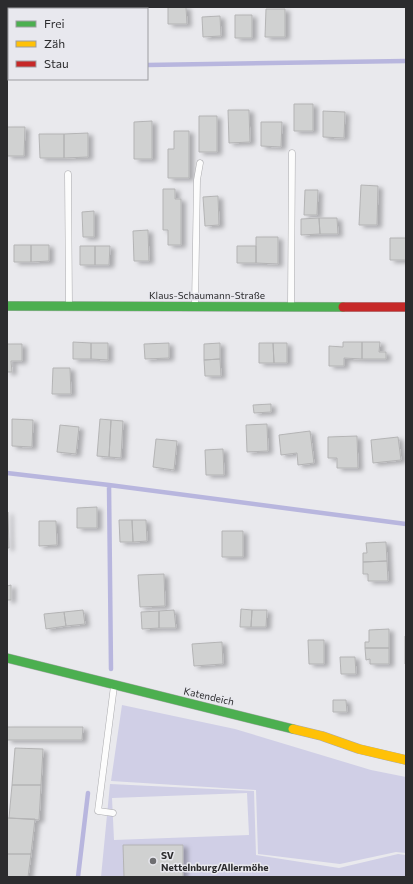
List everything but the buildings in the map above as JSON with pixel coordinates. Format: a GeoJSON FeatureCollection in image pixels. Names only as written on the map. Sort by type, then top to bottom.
{"type":"FeatureCollection","features":[{"type":"Feature","properties":{"kind":"street","name":"Klaus-Schaumann-Straße"},"geometry":{"type":"LineString","coordinates":[[7,306],[406,307]]}},
{"type":"Feature","properties":{"kind":"street","name":"Katendeich"},"geometry":{"type":"LineString","coordinates":[[7,658],[231,712],[322,736],[359,749],[406,760]]}},
{"type":"Feature","properties":{"kind":"lane"},"geometry":{"type":"LineString","coordinates":[[292,153],[292,307]]}},
{"type":"Feature","properties":{"kind":"lane"},"geometry":{"type":"LineString","coordinates":[[195,306],[197,180],[200,163]]}},
{"type":"Feature","properties":{"kind":"lane"},"geometry":{"type":"LineString","coordinates":[[68,174],[69,306]]}},
{"type":"Feature","properties":{"kind":"lane"},"geometry":{"type":"LineString","coordinates":[[113,813],[98,811],[114,685]]}},
{"type":"Feature","properties":{"kind":"shaded area"},"geometry":{"type":"Polygon","coordinates":[[[122,705],[235,729],[371,770],[406,777],[406,853],[396,852],[340,864],[258,854],[256,790],[111,781],[122,705]]]}},
{"type":"Feature","properties":{"kind":"shaded area"},"geometry":{"type":"Polygon","coordinates":[[[110,784],[254,791],[256,855],[339,868],[398,854],[406,855],[406,877],[101,877],[110,784]],[[247,793],[112,798],[114,840],[249,835],[247,793]]]}},
{"type":"Feature","properties":{"kind":"waterway"},"geometry":{"type":"LineString","coordinates":[[148,65],[406,61]]}},
{"type":"Feature","properties":{"kind":"waterway"},"geometry":{"type":"LineString","coordinates":[[7,473],[406,524]]}},
{"type":"Feature","properties":{"kind":"waterway"},"geometry":{"type":"LineString","coordinates":[[109,485],[111,669]]}},
{"type":"Feature","properties":{"kind":"waterway"},"geometry":{"type":"LineString","coordinates":[[78,877],[88,793]]}},
{"type":"Feature","properties":{"kind":"traffic: fast"},"geometry":{"type":"LineString","coordinates":[[7,306],[343,307]]}},
{"type":"Feature","properties":{"kind":"traffic: fast"},"geometry":{"type":"LineString","coordinates":[[7,658],[293,729]]}},
{"type":"Feature","properties":{"kind":"traffic: slow"},"geometry":{"type":"LineString","coordinates":[[293,729],[322,736],[359,749],[406,760]]}},
{"type":"Feature","properties":{"kind":"traffic: jam"},"geometry":{"type":"LineString","coordinates":[[343,307],[406,307]]}},
{"type":"Feature","properties":{"kind":"place","name":"SV Nettelnburg/Allermöhe"},"geometry":{"type":"Point","coordinates":[153,861]}}]}
